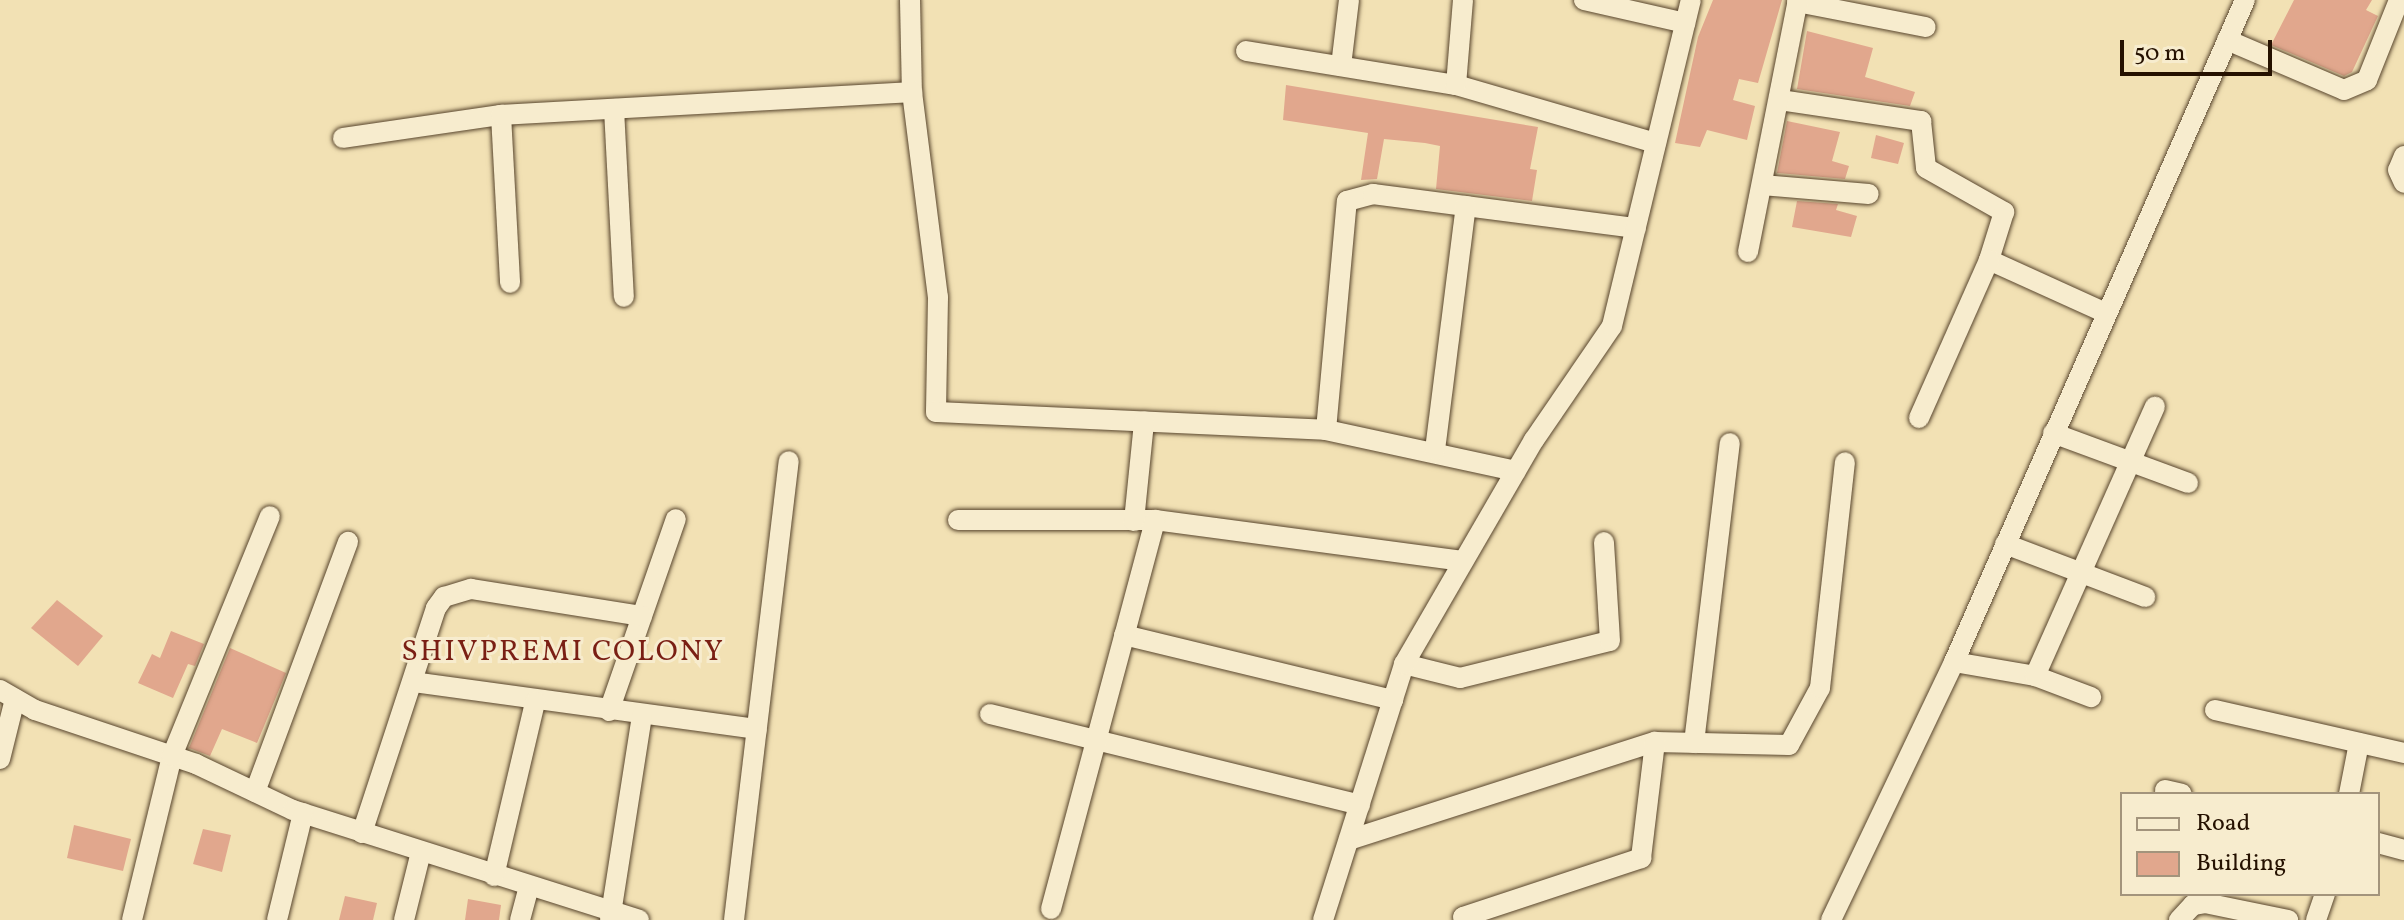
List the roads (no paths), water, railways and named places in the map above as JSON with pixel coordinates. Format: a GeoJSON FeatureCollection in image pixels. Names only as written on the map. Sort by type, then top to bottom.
{"type":"FeatureCollection","features":[{"type":"Feature","properties":{"kind":"street"},"geometry":{"type":"LineString","coordinates":[[910,0],[912,92],[938,297],[936,412],[1326,430],[1435,450],[1516,471]]}},
{"type":"Feature","properties":{"kind":"street"},"geometry":{"type":"LineString","coordinates":[[1341,66],[1349,0]]}},
{"type":"Feature","properties":{"kind":"street"},"geometry":{"type":"LineString","coordinates":[[1456,85],[1463,0]]}},
{"type":"Feature","properties":{"kind":"street"},"geometry":{"type":"LineString","coordinates":[[1584,0],[1685,23]]}},
{"type":"Feature","properties":{"kind":"street"},"geometry":{"type":"LineString","coordinates":[[1323,920],[1404,664],[1516,471],[1612,326],[1691,0]]}},
{"type":"Feature","properties":{"kind":"street"},"geometry":{"type":"LineString","coordinates":[[1831,920],[1954,662],[2245,0]]}},
{"type":"Feature","properties":{"kind":"street"},"geometry":{"type":"LineString","coordinates":[[2227,40],[2344,90],[2367,80],[2399,0]]}},
{"type":"Feature","properties":{"kind":"street"},"geometry":{"type":"LineString","coordinates":[[1748,252],[1798,1],[1926,27]]}},
{"type":"Feature","properties":{"kind":"street"},"geometry":{"type":"LineString","coordinates":[[1246,51],[1456,85],[1656,143]]}},
{"type":"Feature","properties":{"kind":"street"},"geometry":{"type":"LineString","coordinates":[[343,138],[501,115],[912,92]]}},
{"type":"Feature","properties":{"kind":"street"},"geometry":{"type":"LineString","coordinates":[[1780,100],[1921,121],[1926,168],[2004,212],[1989,260],[1919,418]]}},
{"type":"Feature","properties":{"kind":"street"},"geometry":{"type":"LineString","coordinates":[[614,109],[624,297]]}},
{"type":"Feature","properties":{"kind":"street"},"geometry":{"type":"LineString","coordinates":[[501,115],[510,283]]}},
{"type":"Feature","properties":{"kind":"street"},"geometry":{"type":"LineString","coordinates":[[2404,156],[2398,170],[2404,183]]}},
{"type":"Feature","properties":{"kind":"street"},"geometry":{"type":"LineString","coordinates":[[1762,185],[1869,194]]}},
{"type":"Feature","properties":{"kind":"street"},"geometry":{"type":"LineString","coordinates":[[1326,430],[1347,201],[1373,194],[1636,228]]}},
{"type":"Feature","properties":{"kind":"street"},"geometry":{"type":"LineString","coordinates":[[1435,450],[1466,206]]}},
{"type":"Feature","properties":{"kind":"street"},"geometry":{"type":"LineString","coordinates":[[1989,260],[2106,313]]}},
{"type":"Feature","properties":{"kind":"street"},"geometry":{"type":"LineString","coordinates":[[2035,676],[2155,406]]}},
{"type":"Feature","properties":{"kind":"street"},"geometry":{"type":"LineString","coordinates":[[1134,521],[1144,422]]}},
{"type":"Feature","properties":{"kind":"street"},"geometry":{"type":"LineString","coordinates":[[2053,433],[2188,483]]}},
{"type":"Feature","properties":{"kind":"street"},"geometry":{"type":"LineString","coordinates":[[1694,743],[1730,443]]}},
{"type":"Feature","properties":{"kind":"street"},"geometry":{"type":"LineString","coordinates":[[734,920],[789,461]]}},
{"type":"Feature","properties":{"kind":"street"},"geometry":{"type":"LineString","coordinates":[[1349,840],[1655,742],[1789,745],[1820,688],[1845,462]]}},
{"type":"Feature","properties":{"kind":"street"},"geometry":{"type":"LineString","coordinates":[[132,920],[172,756],[270,516]]}},
{"type":"Feature","properties":{"kind":"street"},"geometry":{"type":"LineString","coordinates":[[609,711],[676,519]]}},
{"type":"Feature","properties":{"kind":"street"},"geometry":{"type":"LineString","coordinates":[[958,520],[1155,520],[1463,561]]}},
{"type":"Feature","properties":{"kind":"street"},"geometry":{"type":"LineString","coordinates":[[1051,909],[1155,520]]}},
{"type":"Feature","properties":{"kind":"street"},"geometry":{"type":"LineString","coordinates":[[255,792],[348,542]]}},
{"type":"Feature","properties":{"kind":"street"},"geometry":{"type":"LineString","coordinates":[[1404,664],[1460,678],[1610,641],[1604,542]]}},
{"type":"Feature","properties":{"kind":"street"},"geometry":{"type":"LineString","coordinates":[[2005,544],[2145,597]]}},
{"type":"Feature","properties":{"kind":"street"},"geometry":{"type":"LineString","coordinates":[[362,833],[436,608],[456,591],[642,616]]}},
{"type":"Feature","properties":{"kind":"street"},"geometry":{"type":"LineString","coordinates":[[1124,635],[1393,700]]}},
{"type":"Feature","properties":{"kind":"street"},"geometry":{"type":"LineString","coordinates":[[1954,662],[2035,676],[2091,697]]}},
{"type":"Feature","properties":{"kind":"street"},"geometry":{"type":"LineString","coordinates":[[413,682],[535,702],[757,729]]}},
{"type":"Feature","properties":{"kind":"street"},"geometry":{"type":"LineString","coordinates":[[0,759],[7,694],[172,756],[303,813],[611,916],[639,920]]}},
{"type":"Feature","properties":{"kind":"street"},"geometry":{"type":"LineString","coordinates":[[494,876],[535,702]]}},
{"type":"Feature","properties":{"kind":"street"},"geometry":{"type":"LineString","coordinates":[[2215,710],[2404,753]]}},
{"type":"Feature","properties":{"kind":"street"},"geometry":{"type":"LineString","coordinates":[[990,714],[1360,805]]}},
{"type":"Feature","properties":{"kind":"street"},"geometry":{"type":"LineString","coordinates":[[611,916],[642,715]]}},
{"type":"Feature","properties":{"kind":"street"},"geometry":{"type":"LineString","coordinates":[[1473,920],[1463,917],[1641,858],[1655,742]]}},
{"type":"Feature","properties":{"kind":"street"},"geometry":{"type":"LineString","coordinates":[[2349,792],[2359,743]]}},
{"type":"Feature","properties":{"kind":"street"},"geometry":{"type":"LineString","coordinates":[[277,920],[303,813]]}},
{"type":"Feature","properties":{"kind":"street"},"geometry":{"type":"LineString","coordinates":[[2380,844],[2404,850]]}},
{"type":"Feature","properties":{"kind":"street"},"geometry":{"type":"LineString","coordinates":[[404,920],[421,852]]}},
{"type":"Feature","properties":{"kind":"street"},"geometry":{"type":"LineString","coordinates":[[520,920],[529,887]]}},
{"type":"Feature","properties":{"kind":"street"},"geometry":{"type":"LineString","coordinates":[[2316,920],[2324,896]]}},
{"type":"Feature","properties":{"kind":"street"},"geometry":{"type":"LineString","coordinates":[[2179,920],[2193,905],[2205,903],[2288,920]]}},
{"type":"Feature","properties":{"kind":"district","name":"SHIVPREMI COLONY"},"geometry":{"type":"Point","coordinates":[563,652]}}]}
